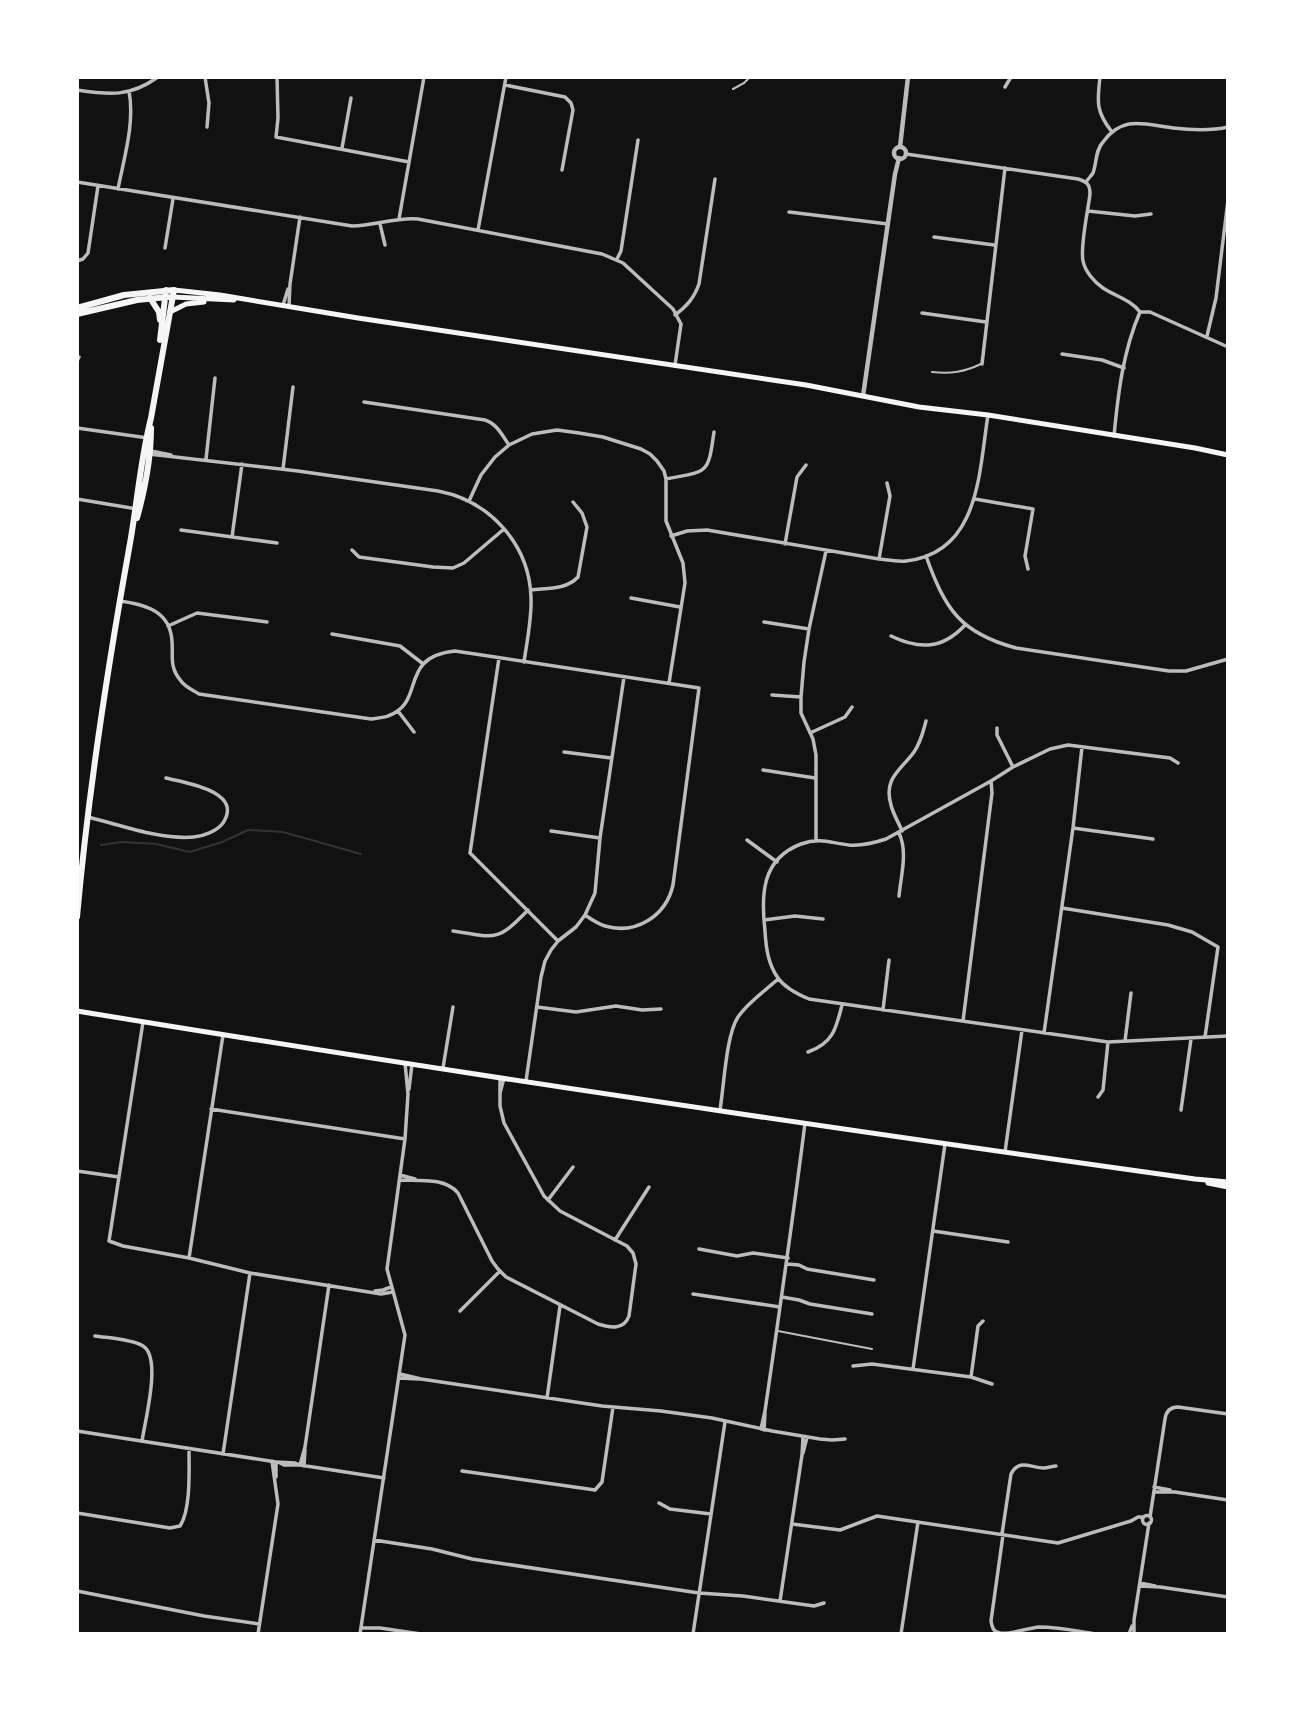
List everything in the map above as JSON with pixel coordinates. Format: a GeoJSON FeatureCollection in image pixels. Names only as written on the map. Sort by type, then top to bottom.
{"type":"FeatureCollection","features":[{"type":"Feature","properties":{"kind":"main road"},"geometry":{"type":"LineString","coordinates":[[77,314],[191,291],[806,385],[919,407],[988,415],[1228,455]]}},
{"type":"Feature","properties":{"kind":"main road"},"geometry":{"type":"LineString","coordinates":[[77,917],[101,718],[131,536],[148,452],[151,418],[170,312],[170,294]]}},
{"type":"Feature","properties":{"kind":"main road"},"geometry":{"type":"LineString","coordinates":[[154,400],[162,325],[170,294]]}},
{"type":"Feature","properties":{"kind":"main road"},"geometry":{"type":"LineString","coordinates":[[77,308],[124,295],[170,294],[225,300]]}},
{"type":"Feature","properties":{"kind":"main road"},"geometry":{"type":"LineString","coordinates":[[149,298],[159,312],[162,325]]}},
{"type":"Feature","properties":{"kind":"main road"},"geometry":{"type":"LineString","coordinates":[[170,312],[186,304],[244,300]]}},
{"type":"Feature","properties":{"kind":"main road"},"geometry":{"type":"LineString","coordinates":[[77,1011],[945,1144],[1195,1179],[1228,1181]]}},
{"type":"Feature","properties":{"kind":"main road"},"geometry":{"type":"LineString","coordinates":[[1195,1179],[1228,1187]]}},
{"type":"Feature","properties":{"kind":"street"},"geometry":{"type":"LineString","coordinates":[[77,90],[120,94],[158,77]]}},
{"type":"Feature","properties":{"kind":"street"},"geometry":{"type":"LineString","coordinates":[[205,77],[209,103],[207,127]]}},
{"type":"Feature","properties":{"kind":"street"},"geometry":{"type":"LineString","coordinates":[[276,77],[276,137],[409,162]]}},
{"type":"Feature","properties":{"kind":"street"},"geometry":{"type":"LineString","coordinates":[[399,219],[424,77]]}},
{"type":"Feature","properties":{"kind":"street"},"geometry":{"type":"LineString","coordinates":[[478,230],[506,77]]}},
{"type":"Feature","properties":{"kind":"street"},"geometry":{"type":"LineString","coordinates":[[900,147],[908,77]]}},
{"type":"Feature","properties":{"kind":"street"},"geometry":{"type":"LineString","coordinates":[[1005,86],[1011,77]]}},
{"type":"Feature","properties":{"kind":"street"},"geometry":{"type":"LineString","coordinates":[[1100,77],[1098,111],[1112,132]]}},
{"type":"Feature","properties":{"kind":"street"},"geometry":{"type":"LineString","coordinates":[[505,85],[558,94],[571,103],[573,110],[562,170]]}},
{"type":"Feature","properties":{"kind":"street"},"geometry":{"type":"LineString","coordinates":[[118,189],[131,121],[129,91]]}},
{"type":"Feature","properties":{"kind":"street"},"geometry":{"type":"LineString","coordinates":[[342,149],[351,98]]}},
{"type":"Feature","properties":{"kind":"street"},"geometry":{"type":"LineString","coordinates":[[1086,182],[1093,172],[1101,143],[1112,132],[1125,125],[1139,122],[1200,130],[1228,127]]}},
{"type":"Feature","properties":{"kind":"street"},"geometry":{"type":"LineString","coordinates":[[617,259],[621,250],[638,140]]}},
{"type":"Feature","properties":{"kind":"street"},"geometry":{"type":"LineString","coordinates":[[900,147],[906,154]]}},
{"type":"Feature","properties":{"kind":"street"},"geometry":{"type":"LineString","coordinates":[[899,158],[894,152],[900,147]]}},
{"type":"Feature","properties":{"kind":"street"},"geometry":{"type":"LineString","coordinates":[[899,158],[906,154]]}},
{"type":"Feature","properties":{"kind":"street"},"geometry":{"type":"LineString","coordinates":[[906,154],[1086,182],[1090,187],[1083,261],[1089,274],[1100,286],[1127,301],[1140,312]]}},
{"type":"Feature","properties":{"kind":"street"},"geometry":{"type":"LineString","coordinates":[[863,396],[899,158]]}},
{"type":"Feature","properties":{"kind":"street"},"geometry":{"type":"LineString","coordinates":[[982,364],[1005,168]]}},
{"type":"Feature","properties":{"kind":"street"},"geometry":{"type":"LineString","coordinates":[[675,315],[695,296],[699,284],[715,179]]}},
{"type":"Feature","properties":{"kind":"street"},"geometry":{"type":"LineString","coordinates":[[77,182],[352,226],[418,219],[602,254],[617,259],[673,309],[681,324],[675,365]]}},
{"type":"Feature","properties":{"kind":"street"},"geometry":{"type":"LineString","coordinates":[[77,261],[88,253],[98,186]]}},
{"type":"Feature","properties":{"kind":"street"},"geometry":{"type":"LineString","coordinates":[[165,248],[173,198]]}},
{"type":"Feature","properties":{"kind":"street"},"geometry":{"type":"LineString","coordinates":[[1206,336],[1216,298],[1228,200]]}},
{"type":"Feature","properties":{"kind":"street"},"geometry":{"type":"LineString","coordinates":[[1088,211],[1135,216],[1151,214]]}},
{"type":"Feature","properties":{"kind":"street"},"geometry":{"type":"LineString","coordinates":[[789,212],[888,224]]}},
{"type":"Feature","properties":{"kind":"street"},"geometry":{"type":"LineString","coordinates":[[286,307],[300,217]]}},
{"type":"Feature","properties":{"kind":"street"},"geometry":{"type":"LineString","coordinates":[[380,224],[385,245]]}},
{"type":"Feature","properties":{"kind":"street"},"geometry":{"type":"LineString","coordinates":[[934,237],[995,245]]}},
{"type":"Feature","properties":{"kind":"street"},"geometry":{"type":"LineString","coordinates":[[1140,312],[1150,312],[1228,347]]}},
{"type":"Feature","properties":{"kind":"street"},"geometry":{"type":"LineString","coordinates":[[1115,436],[1125,356],[1130,334],[1140,312]]}},
{"type":"Feature","properties":{"kind":"street"},"geometry":{"type":"LineString","coordinates":[[922,313],[987,322]]}},
{"type":"Feature","properties":{"kind":"street"},"geometry":{"type":"LineString","coordinates":[[1062,354],[1102,360],[1124,368]]}},
{"type":"Feature","properties":{"kind":"street"},"geometry":{"type":"LineString","coordinates":[[205,460],[215,378]]}},
{"type":"Feature","properties":{"kind":"street"},"geometry":{"type":"LineString","coordinates":[[283,469],[293,387]]}},
{"type":"Feature","properties":{"kind":"street"},"geometry":{"type":"LineString","coordinates":[[364,402],[485,420],[497,427],[509,445]]}},
{"type":"Feature","properties":{"kind":"street"},"geometry":{"type":"LineString","coordinates":[[671,536],[687,531],[707,530],[879,559],[905,561],[926,556],[956,536],[968,518],[975,499],[988,415]]}},
{"type":"Feature","properties":{"kind":"street"},"geometry":{"type":"LineString","coordinates":[[77,428],[149,438]]}},
{"type":"Feature","properties":{"kind":"street"},"geometry":{"type":"LineString","coordinates":[[468,501],[495,457],[509,445],[531,434],[557,430],[603,437],[650,454],[664,471],[666,521],[683,563],[685,583],[669,684]]}},
{"type":"Feature","properties":{"kind":"street"},"geometry":{"type":"LineString","coordinates":[[666,479],[699,472],[706,467],[714,432]]}},
{"type":"Feature","properties":{"kind":"street"},"geometry":{"type":"LineString","coordinates":[[148,452],[445,492],[468,501],[485,511],[505,529],[515,543],[529,576],[531,607],[524,662]]}},
{"type":"Feature","properties":{"kind":"street"},"geometry":{"type":"LineString","coordinates":[[232,537],[242,464]]}},
{"type":"Feature","properties":{"kind":"street"},"geometry":{"type":"LineString","coordinates":[[785,544],[797,477],[806,465]]}},
{"type":"Feature","properties":{"kind":"street"},"geometry":{"type":"LineString","coordinates":[[879,559],[890,496],[887,483]]}},
{"type":"Feature","properties":{"kind":"street"},"geometry":{"type":"LineString","coordinates":[[77,499],[137,509]]}},
{"type":"Feature","properties":{"kind":"street"},"geometry":{"type":"LineString","coordinates":[[975,499],[1033,509],[1025,556],[1028,569]]}},
{"type":"Feature","properties":{"kind":"street"},"geometry":{"type":"LineString","coordinates":[[531,590],[564,586],[578,577],[587,527],[582,513],[573,502]]}},
{"type":"Feature","properties":{"kind":"street"},"geometry":{"type":"LineString","coordinates":[[352,551],[359,557],[453,568],[464,563],[505,529]]}},
{"type":"Feature","properties":{"kind":"street"},"geometry":{"type":"LineString","coordinates":[[181,530],[277,543]]}},
{"type":"Feature","properties":{"kind":"street"},"geometry":{"type":"LineString","coordinates":[[816,840],[816,755],[802,713],[802,697],[809,629],[826,551]]}},
{"type":"Feature","properties":{"kind":"street"},"geometry":{"type":"LineString","coordinates":[[926,556],[948,606],[965,624],[994,642],[1016,648],[1169,671],[1186,671],[1228,659]]}},
{"type":"Feature","properties":{"kind":"street"},"geometry":{"type":"LineString","coordinates":[[631,598],[681,607]]}},
{"type":"Feature","properties":{"kind":"street"},"geometry":{"type":"LineString","coordinates":[[120,601],[145,605],[159,614],[172,635],[171,659],[175,672],[184,685],[199,694],[371,719],[388,716],[397,711],[411,696],[422,663],[440,653],[455,651],[699,688],[670,897],[657,915],[638,926],[605,926],[585,915]]}},
{"type":"Feature","properties":{"kind":"street"},"geometry":{"type":"LineString","coordinates":[[168,626],[197,613],[267,622]]}},
{"type":"Feature","properties":{"kind":"street"},"geometry":{"type":"LineString","coordinates":[[764,622],[809,629]]}},
{"type":"Feature","properties":{"kind":"street"},"geometry":{"type":"LineString","coordinates":[[891,636],[906,643],[941,643],[954,636],[965,624]]}},
{"type":"Feature","properties":{"kind":"street"},"geometry":{"type":"LineString","coordinates":[[332,634],[400,646],[422,663]]}},
{"type":"Feature","properties":{"kind":"street"},"geometry":{"type":"LineString","coordinates":[[499,658],[470,853],[558,941]]}},
{"type":"Feature","properties":{"kind":"street"},"geometry":{"type":"LineString","coordinates":[[526,1081],[545,961],[558,941],[576,927],[585,915],[595,893],[600,838],[624,677]]}},
{"type":"Feature","properties":{"kind":"street"},"geometry":{"type":"LineString","coordinates":[[772,695],[802,697]]}},
{"type":"Feature","properties":{"kind":"street"},"geometry":{"type":"LineString","coordinates":[[810,733],[845,717],[852,707]]}},
{"type":"Feature","properties":{"kind":"street"},"geometry":{"type":"LineString","coordinates":[[397,711],[414,732]]}},
{"type":"Feature","properties":{"kind":"street"},"geometry":{"type":"LineString","coordinates":[[899,896],[905,852],[891,805],[892,779],[917,747],[926,721]]}},
{"type":"Feature","properties":{"kind":"street"},"geometry":{"type":"LineString","coordinates":[[997,728],[997,735],[1013,767]]}},
{"type":"Feature","properties":{"kind":"street"},"geometry":{"type":"LineString","coordinates":[[1178,763],[1170,758],[1068,745],[1050,749],[1013,767],[886,839],[871,844],[849,845],[816,840],[800,845],[786,852],[776,862],[765,883],[762,897],[767,955],[778,979],[790,990],[808,999],[842,1005],[1108,1042],[1228,1035]]}},
{"type":"Feature","properties":{"kind":"street"},"geometry":{"type":"LineString","coordinates":[[1044,1033],[1082,746]]}},
{"type":"Feature","properties":{"kind":"street"},"geometry":{"type":"LineString","coordinates":[[564,752],[611,758]]}},
{"type":"Feature","properties":{"kind":"street"},"geometry":{"type":"LineString","coordinates":[[763,770],[815,778]]}},
{"type":"Feature","properties":{"kind":"street"},"geometry":{"type":"LineString","coordinates":[[88,817],[177,838],[198,837],[222,824],[227,813],[225,802],[216,792],[166,778]]}},
{"type":"Feature","properties":{"kind":"street"},"geometry":{"type":"LineString","coordinates":[[963,1021],[992,793],[990,781]]}},
{"type":"Feature","properties":{"kind":"street"},"geometry":{"type":"LineString","coordinates":[[1073,828],[1153,839]]}},
{"type":"Feature","properties":{"kind":"street"},"geometry":{"type":"LineString","coordinates":[[551,831],[600,838]]}},
{"type":"Feature","properties":{"kind":"street"},"geometry":{"type":"LineString","coordinates":[[747,840],[776,862]]}},
{"type":"Feature","properties":{"kind":"street"},"geometry":{"type":"LineString","coordinates":[[1062,908],[1168,925],[1192,932],[1218,947],[1205,1037]]}},
{"type":"Feature","properties":{"kind":"street"},"geometry":{"type":"LineString","coordinates":[[453,931],[486,937],[500,935],[511,928],[528,910]]}},
{"type":"Feature","properties":{"kind":"street"},"geometry":{"type":"LineString","coordinates":[[764,920],[795,916],[823,919]]}},
{"type":"Feature","properties":{"kind":"street"},"geometry":{"type":"LineString","coordinates":[[883,1010],[889,960]]}},
{"type":"Feature","properties":{"kind":"street"},"geometry":{"type":"LineString","coordinates":[[720,1110],[731,1035],[736,1019],[778,979]]}},
{"type":"Feature","properties":{"kind":"street"},"geometry":{"type":"LineString","coordinates":[[1125,1041],[1131,993]]}},
{"type":"Feature","properties":{"kind":"street"},"geometry":{"type":"LineString","coordinates":[[808,1052],[820,1048],[830,1038],[842,1005]]}},
{"type":"Feature","properties":{"kind":"street"},"geometry":{"type":"LineString","coordinates":[[537,1007],[576,1013],[616,1006],[642,1010],[661,1009]]}},
{"type":"Feature","properties":{"kind":"street"},"geometry":{"type":"LineString","coordinates":[[443,1068],[453,1007]]}},
{"type":"Feature","properties":{"kind":"street"},"geometry":{"type":"LineString","coordinates":[[144,1022],[110,1241],[250,1273],[381,1294],[393,1292]]}},
{"type":"Feature","properties":{"kind":"street"},"geometry":{"type":"LineString","coordinates":[[1005,1152],[1022,1030]]}},
{"type":"Feature","properties":{"kind":"street"},"geometry":{"type":"LineString","coordinates":[[189,1258],[223,1034]]}},
{"type":"Feature","properties":{"kind":"street"},"geometry":{"type":"LineString","coordinates":[[1181,1110],[1191,1038]]}},
{"type":"Feature","properties":{"kind":"street"},"geometry":{"type":"LineString","coordinates":[[1098,1097],[1103,1090],[1108,1042]]}},
{"type":"Feature","properties":{"kind":"street"},"geometry":{"type":"LineString","coordinates":[[360,1634],[405,1333],[387,1267],[412,1075],[409,1063]]}},
{"type":"Feature","properties":{"kind":"street"},"geometry":{"type":"LineString","coordinates":[[400,1178],[447,1185],[456,1190],[492,1261],[516,1283],[604,1326],[623,1325],[630,1311],[636,1261],[634,1255],[629,1248],[560,1211],[548,1200],[506,1128],[501,1112],[502,1077]]}},
{"type":"Feature","properties":{"kind":"street"},"geometry":{"type":"LineString","coordinates":[[211,1109],[405,1139]]}},
{"type":"Feature","properties":{"kind":"street"},"geometry":{"type":"LineString","coordinates":[[762,1430],[805,1123]]}},
{"type":"Feature","properties":{"kind":"street"},"geometry":{"type":"LineString","coordinates":[[914,1369],[945,1144]]}},
{"type":"Feature","properties":{"kind":"street"},"geometry":{"type":"LineString","coordinates":[[548,1200],[573,1167]]}},
{"type":"Feature","properties":{"kind":"street"},"geometry":{"type":"LineString","coordinates":[[77,1171],[119,1177]]}},
{"type":"Feature","properties":{"kind":"street"},"geometry":{"type":"LineString","coordinates":[[615,1240],[649,1187]]}},
{"type":"Feature","properties":{"kind":"street"},"geometry":{"type":"LineString","coordinates":[[933,1231],[1008,1242]]}},
{"type":"Feature","properties":{"kind":"street"},"geometry":{"type":"LineString","coordinates":[[699,1250],[737,1256],[753,1253],[807,1269],[874,1280]]}},
{"type":"Feature","properties":{"kind":"street"},"geometry":{"type":"LineString","coordinates":[[460,1311],[500,1271]]}},
{"type":"Feature","properties":{"kind":"street"},"geometry":{"type":"LineString","coordinates":[[223,1454],[250,1273]]}},
{"type":"Feature","properties":{"kind":"street"},"geometry":{"type":"LineString","coordinates":[[302,1466],[329,1285]]}},
{"type":"Feature","properties":{"kind":"street"},"geometry":{"type":"LineString","coordinates":[[369,1291],[392,1286]]}},
{"type":"Feature","properties":{"kind":"street"},"geometry":{"type":"LineString","coordinates":[[693,1294],[780,1307]]}},
{"type":"Feature","properties":{"kind":"street"},"geometry":{"type":"LineString","coordinates":[[782,1297],[872,1314]]}},
{"type":"Feature","properties":{"kind":"street"},"geometry":{"type":"LineString","coordinates":[[547,1398],[560,1305]]}},
{"type":"Feature","properties":{"kind":"street"},"geometry":{"type":"LineString","coordinates":[[971,1377],[978,1326],[983,1321]]}},
{"type":"Feature","properties":{"kind":"street"},"geometry":{"type":"LineString","coordinates":[[95,1336],[134,1343],[145,1347],[152,1356],[152,1382],[142,1441]]}},
{"type":"Feature","properties":{"kind":"street"},"geometry":{"type":"LineString","coordinates":[[853,1366],[869,1363],[971,1377],[992,1384]]}},
{"type":"Feature","properties":{"kind":"street"},"geometry":{"type":"LineString","coordinates":[[399,1376],[613,1407],[661,1411],[805,1437],[845,1439]]}},
{"type":"Feature","properties":{"kind":"street"},"geometry":{"type":"LineString","coordinates":[[462,1471],[595,1490],[602,1480],[613,1407]]}},
{"type":"Feature","properties":{"kind":"street"},"geometry":{"type":"LineString","coordinates":[[1131,1634],[1140,1584],[1146,1519],[1152,1502],[1167,1411],[1178,1407],[1228,1414]]}},
{"type":"Feature","properties":{"kind":"street"},"geometry":{"type":"LineString","coordinates":[[693,1634],[725,1421]]}},
{"type":"Feature","properties":{"kind":"street"},"geometry":{"type":"LineString","coordinates":[[77,1432],[384,1478]]}},
{"type":"Feature","properties":{"kind":"street"},"geometry":{"type":"LineString","coordinates":[[780,1601],[805,1437]]}},
{"type":"Feature","properties":{"kind":"street"},"geometry":{"type":"LineString","coordinates":[[77,1513],[170,1528],[180,1526],[184,1520],[188,1493],[189,1448]]}},
{"type":"Feature","properties":{"kind":"street"},"geometry":{"type":"LineString","coordinates":[[258,1634],[277,1507],[274,1461]]}},
{"type":"Feature","properties":{"kind":"street"},"geometry":{"type":"LineString","coordinates":[[1056,1466],[1043,1468],[1022,1465],[1014,1469],[991,1621],[994,1630],[1002,1634],[1046,1628],[1096,1634]]}},
{"type":"Feature","properties":{"kind":"street"},"geometry":{"type":"LineString","coordinates":[[1154,1489],[1228,1500]]}},
{"type":"Feature","properties":{"kind":"street"},"geometry":{"type":"LineString","coordinates":[[659,1503],[670,1508],[711,1514]]}},
{"type":"Feature","properties":{"kind":"street"},"geometry":{"type":"LineString","coordinates":[[792,1524],[840,1530],[877,1516],[1058,1543],[1146,1519]]}},
{"type":"Feature","properties":{"kind":"street"},"geometry":{"type":"LineString","coordinates":[[901,1634],[918,1522]]}},
{"type":"Feature","properties":{"kind":"street"},"geometry":{"type":"LineString","coordinates":[[374,1540],[432,1549],[471,1559],[699,1593],[814,1606],[824,1603]]}},
{"type":"Feature","properties":{"kind":"street"},"geometry":{"type":"LineString","coordinates":[[1140,1584],[1228,1597]]}},
{"type":"Feature","properties":{"kind":"street"},"geometry":{"type":"LineString","coordinates":[[77,1591],[259,1625]]}},
{"type":"Feature","properties":{"kind":"street"},"geometry":{"type":"LineString","coordinates":[[361,1626],[421,1634]]}},
{"type":"Feature","properties":{"kind":"lane"},"geometry":{"type":"LineString","coordinates":[[733,89],[750,77]]}},
{"type":"Feature","properties":{"kind":"lane"},"geometry":{"type":"LineString","coordinates":[[932,372],[959,372],[982,364]]}},
{"type":"Feature","properties":{"kind":"lane"},"geometry":{"type":"LineString","coordinates":[[777,1331],[872,1349]]}},
{"type":"Feature","properties":{"kind":"waterway"},"geometry":{"type":"LineString","coordinates":[[101,845],[122,842],[156,844],[190,852],[248,830],[283,832],[361,854]]}}]}
